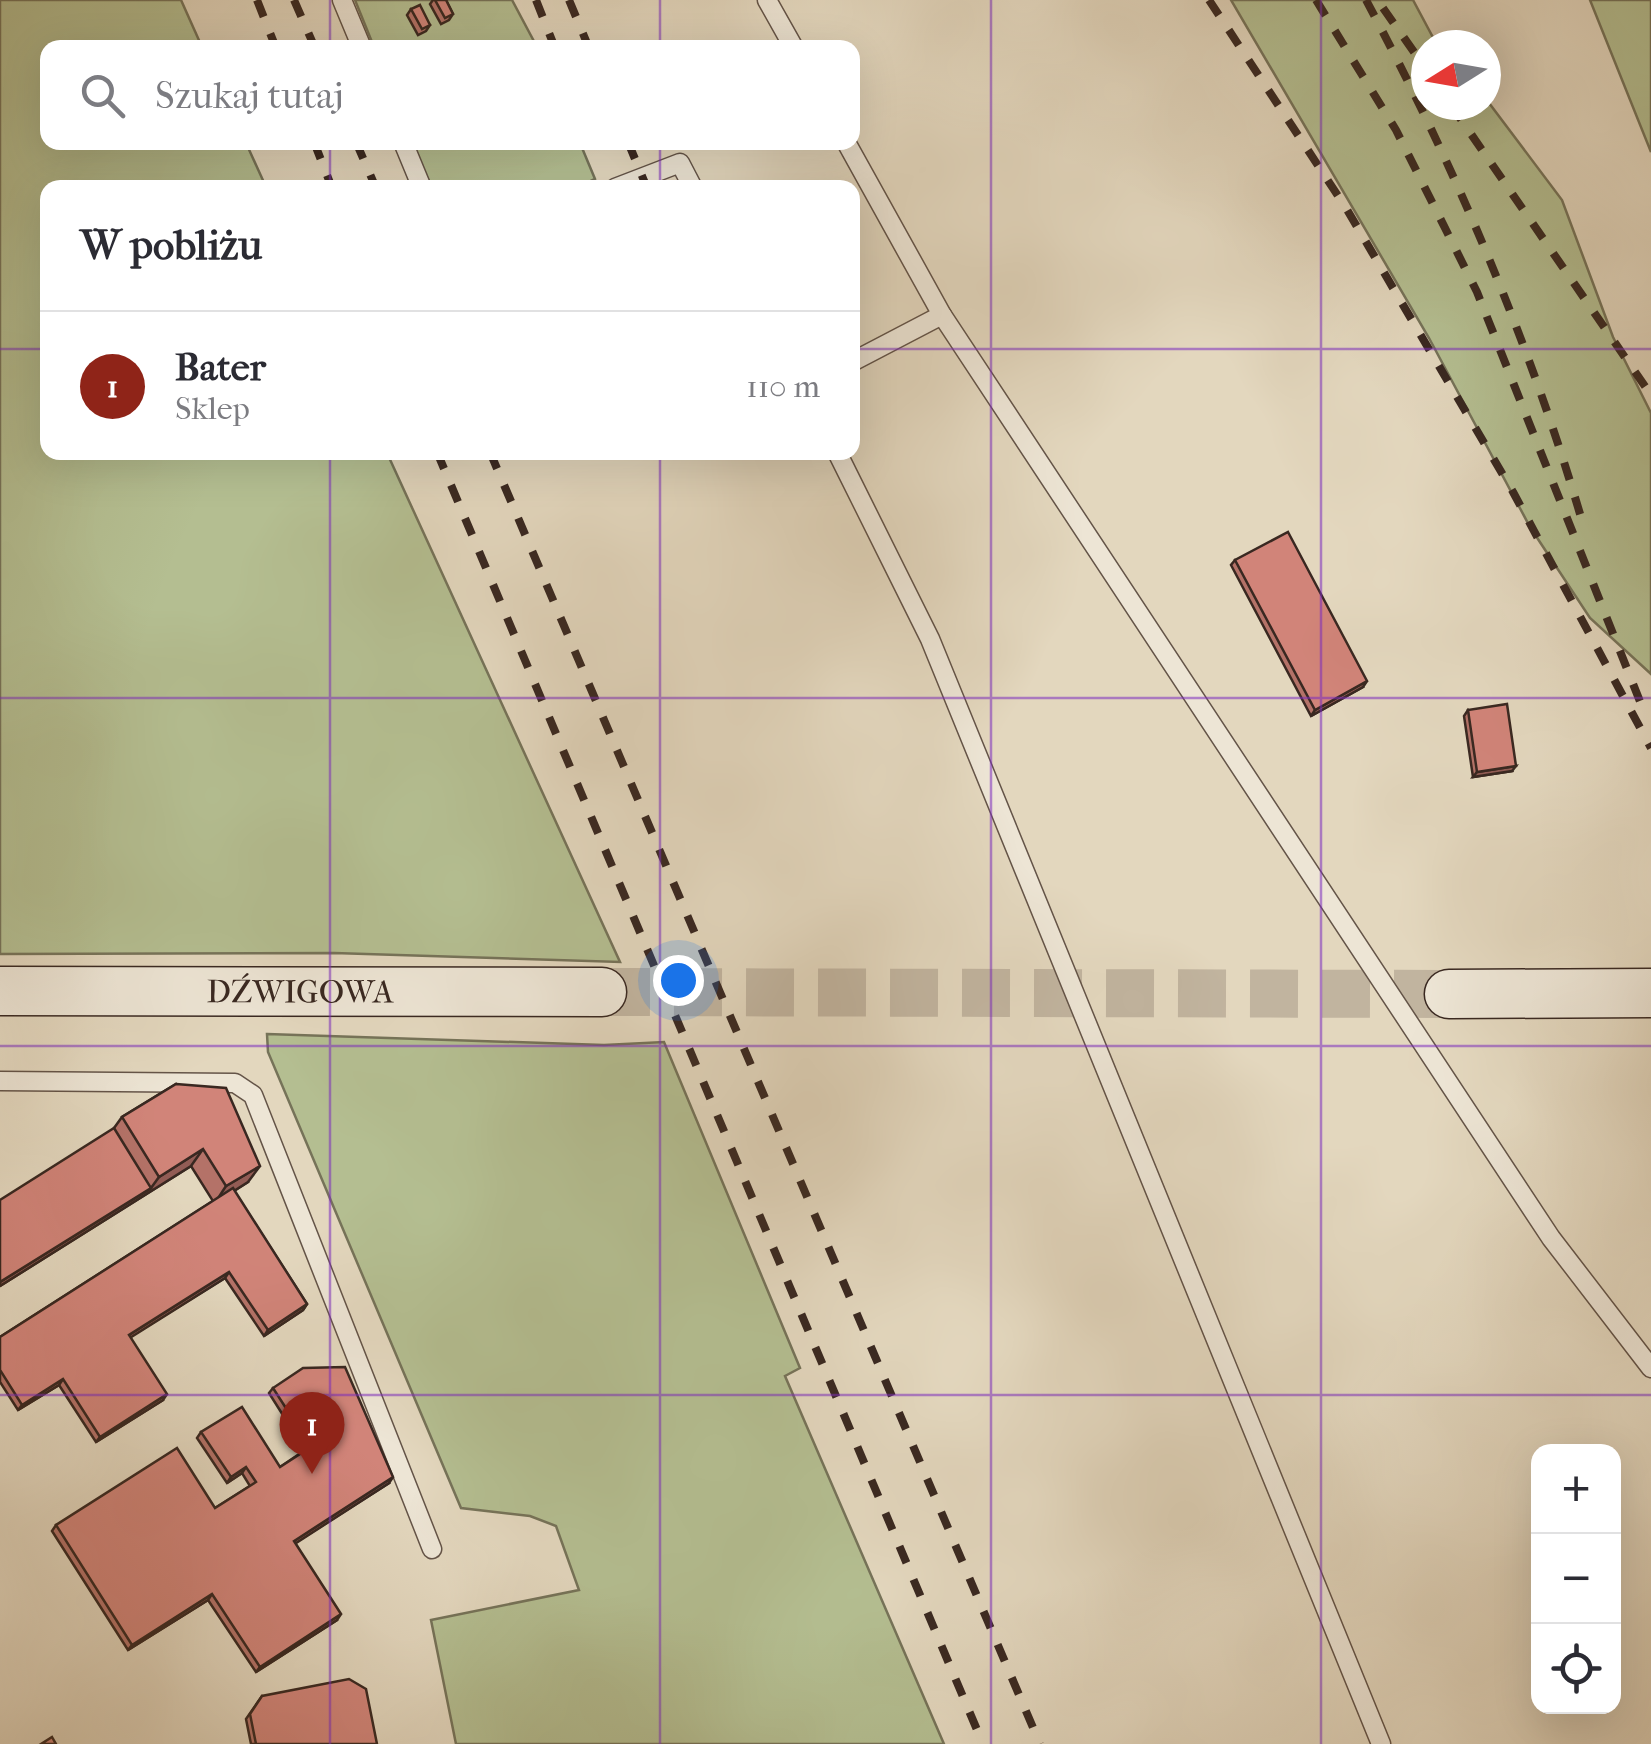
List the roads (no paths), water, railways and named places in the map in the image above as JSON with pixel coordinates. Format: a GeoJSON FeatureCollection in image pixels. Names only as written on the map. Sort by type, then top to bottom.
{"type":"FeatureCollection","features":[{"type":"Feature","properties":{"kind":"main road","name":"DŹWIGOWA"},"geometry":{"type":"LineString","coordinates":[[0,990],[602,992]]}},
{"type":"Feature","properties":{"kind":"main road"},"geometry":{"type":"LineString","coordinates":[[1449,994],[1651,992]]}},
{"type":"Feature","properties":{"kind":"lane"},"geometry":{"type":"LineString","coordinates":[[342,0],[359,40]]}},
{"type":"Feature","properties":{"kind":"lane"},"geometry":{"type":"LineString","coordinates":[[767,0],[790,40]]}},
{"type":"Feature","properties":{"kind":"lane"},"geometry":{"type":"LineString","coordinates":[[406,150],[419,180]]}},
{"type":"Feature","properties":{"kind":"lane"},"geometry":{"type":"LineString","coordinates":[[850,150],[942,316],[1552,1238],[1645,1346],[1651,1368]]}},
{"type":"Feature","properties":{"kind":"lane"},"geometry":{"type":"LineString","coordinates":[[637,180],[680,164],[689,180]]}},
{"type":"Feature","properties":{"kind":"lane"},"geometry":{"type":"LineString","coordinates":[[860,358],[942,316]]}},
{"type":"Feature","properties":{"kind":"lane"},"geometry":{"type":"LineString","coordinates":[[841,460],[930,638],[1381,1744]]}},
{"type":"Feature","properties":{"kind":"lane"},"geometry":{"type":"LineString","coordinates":[[0,1081],[235,1083],[253,1095],[432,1550]]}},
{"type":"Feature","properties":{"kind":"tunnel"},"geometry":{"type":"LineString","coordinates":[[602,992],[1449,994]]}},
{"type":"Feature","properties":{"kind":"railway"},"geometry":{"type":"LineString","coordinates":[[257,0],[273,40]]}},
{"type":"Feature","properties":{"kind":"railway"},"geometry":{"type":"LineString","coordinates":[[294,0],[312,40]]}},
{"type":"Feature","properties":{"kind":"railway"},"geometry":{"type":"LineString","coordinates":[[536,0],[552,40]]}},
{"type":"Feature","properties":{"kind":"railway"},"geometry":{"type":"LineString","coordinates":[[569,0],[586,40]]}},
{"type":"Feature","properties":{"kind":"railway"},"geometry":{"type":"LineString","coordinates":[[1209,0],[1346,208],[1513,492],[1651,748]]}},
{"type":"Feature","properties":{"kind":"railway"},"geometry":{"type":"LineString","coordinates":[[1316,0],[1396,130],[1477,292],[1643,709]]}},
{"type":"Feature","properties":{"kind":"railway"},"geometry":{"type":"LineString","coordinates":[[1366,0],[1430,127],[1488,256],[1539,388],[1583,524]]}},
{"type":"Feature","properties":{"kind":"railway"},"geometry":{"type":"LineString","coordinates":[[1383,8],[1411,48]]}},
{"type":"Feature","properties":{"kind":"railway"},"geometry":{"type":"LineString","coordinates":[[1461,120],[1651,395]]}},
{"type":"Feature","properties":{"kind":"railway"},"geometry":{"type":"LineString","coordinates":[[317,150],[329,180]]}},
{"type":"Feature","properties":{"kind":"railway"},"geometry":{"type":"LineString","coordinates":[[359,150],[373,180]]}},
{"type":"Feature","properties":{"kind":"railway"},"geometry":{"type":"LineString","coordinates":[[631,150],[644,180]]}},
{"type":"Feature","properties":{"kind":"railway"},"geometry":{"type":"LineString","coordinates":[[440,460],[983,1744]]}},
{"type":"Feature","properties":{"kind":"railway"},"geometry":{"type":"LineString","coordinates":[[493,460],[1040,1744]]}},
{"type":"Feature","properties":{"kind":"place","name":"Bater"},"geometry":{"type":"Point","coordinates":[312,1474]}}]}
